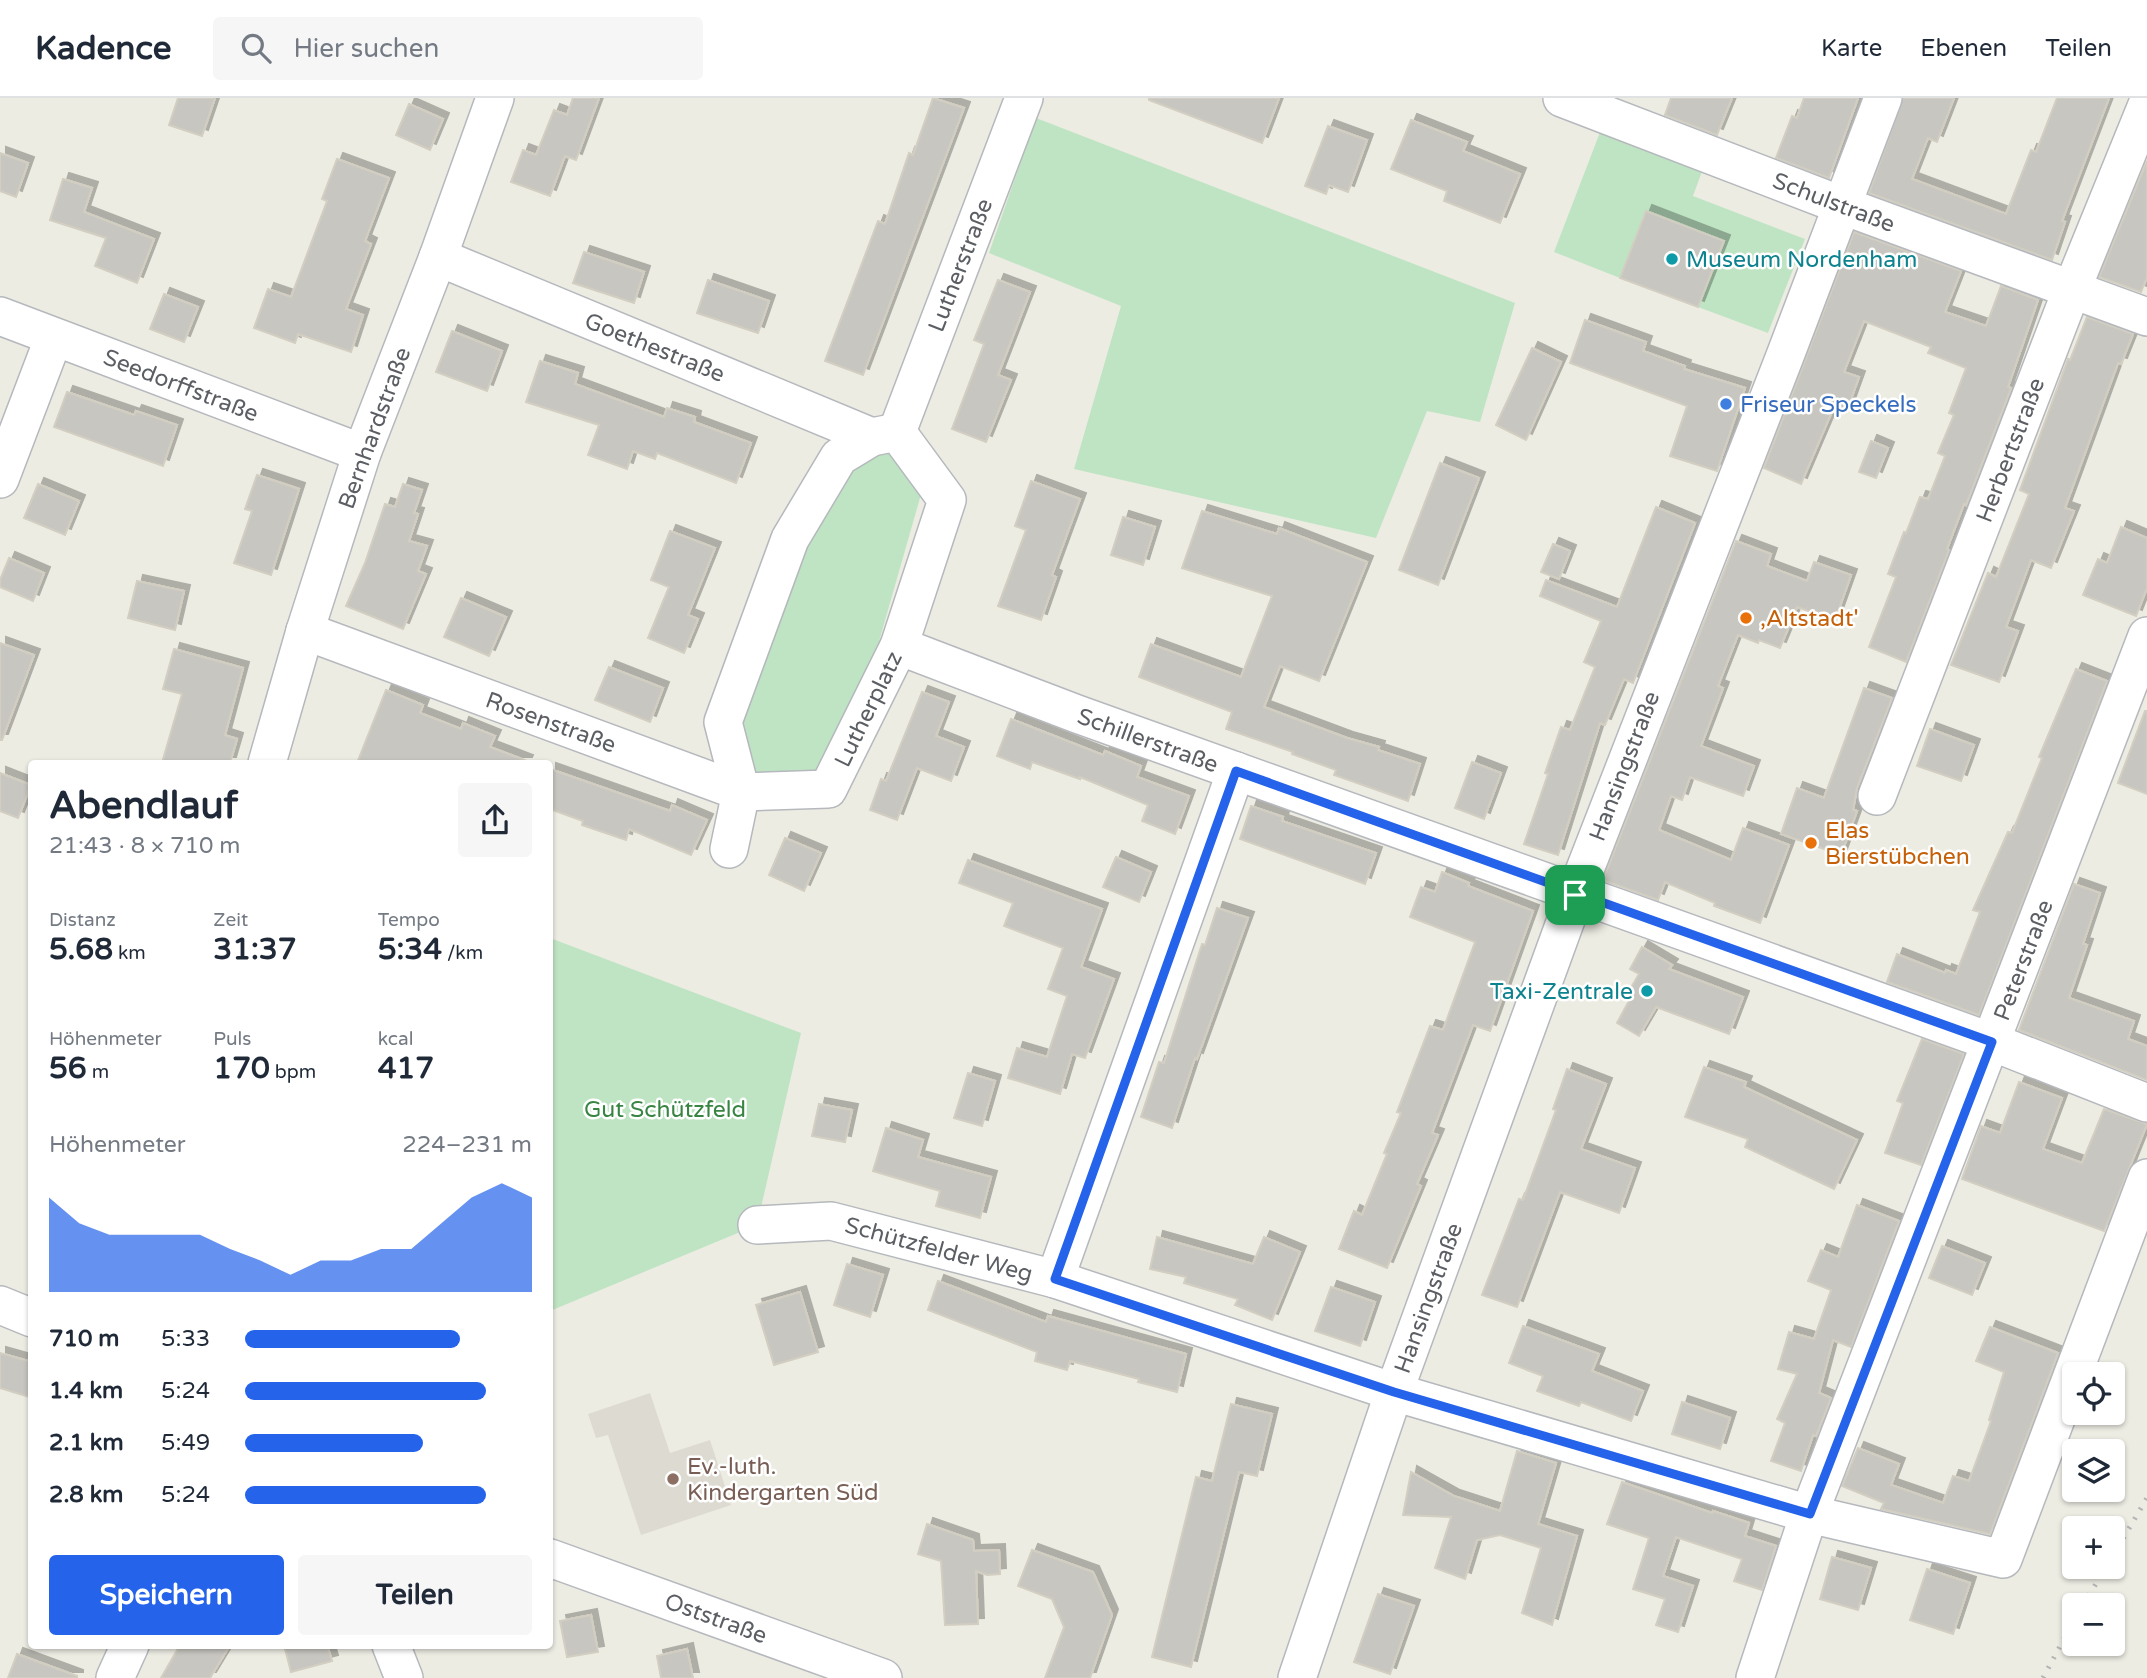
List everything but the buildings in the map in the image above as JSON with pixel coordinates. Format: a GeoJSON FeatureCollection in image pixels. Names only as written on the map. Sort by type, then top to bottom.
{"type":"FeatureCollection","features":[{"type":"Feature","properties":{"kind":"street","name":"Bernhardstraße"},"geometry":{"type":"LineString","coordinates":[[268,760],[305,631],[362,453],[438,257],[495,98]]}},
{"type":"Feature","properties":{"kind":"street","name":"Lutherstraße"},"geometry":{"type":"LineString","coordinates":[[885,435],[1024,98]]}},
{"type":"Feature","properties":{"kind":"street","name":"Hansingstraße"},"geometry":{"type":"LineString","coordinates":[[1297,1678],[1394,1392],[1575,895],[1883,98]]}},
{"type":"Feature","properties":{"kind":"street","name":"Schulstraße"},"geometry":{"type":"LineString","coordinates":[[1582,102],[1841,205],[2147,317]]}},
{"type":"Feature","properties":{"kind":"street","name":"Herbertstraße"},"geometry":{"type":"LineString","coordinates":[[1877,796],[2072,289],[2147,105]]}},
{"type":"Feature","properties":{"kind":"street","name":"Goethestraße"},"geometry":{"type":"LineString","coordinates":[[438,257],[885,435]]}},
{"type":"Feature","properties":{"kind":"street","name":"Seedorffstraße"},"geometry":{"type":"LineString","coordinates":[[0,316],[362,453]]}},
{"type":"Feature","properties":{"kind":"street"},"geometry":{"type":"LineString","coordinates":[[0,479],[54,337]]}},
{"type":"Feature","properties":{"kind":"street","name":"Lutherplatz"},"geometry":{"type":"LineString","coordinates":[[741,792],[828,789],[899,646],[947,500],[885,435]]}},
{"type":"Feature","properties":{"kind":"street"},"geometry":{"type":"LineString","coordinates":[[729,849],[741,792],[723,722],[790,539],[839,457],[885,435]]}},
{"type":"Feature","properties":{"kind":"street","name":"Rosenstraße"},"geometry":{"type":"LineString","coordinates":[[305,631],[741,792]]}},
{"type":"Feature","properties":{"kind":"street","name":"Peterstraße"},"geometry":{"type":"LineString","coordinates":[[1755,1678],[1810,1514],[2147,636]]}},
{"type":"Feature","properties":{"kind":"street","name":"Schillerstraße"},"geometry":{"type":"LineString","coordinates":[[899,646],[1077,715],[1992,1042],[2147,1103]]}},
{"type":"Feature","properties":{"kind":"street"},"geometry":{"type":"LineString","coordinates":[[1055,1279],[1236,771]]}},
{"type":"Feature","properties":{"kind":"street","name":"Schützfelder Weg"},"geometry":{"type":"LineString","coordinates":[[758,1225],[831,1221],[1055,1279],[1394,1392],[1810,1514],[2003,1559],[2147,1178]]}},
{"type":"Feature","properties":{"kind":"street"},"geometry":{"type":"LineString","coordinates":[[0,1305],[28,1316]]}},
{"type":"Feature","properties":{"kind":"street","name":"Oststraße"},"geometry":{"type":"LineString","coordinates":[[553,1559],[883,1678]]}},
{"type":"Feature","properties":{"kind":"street"},"geometry":{"type":"LineString","coordinates":[[115,1678],[128,1649]]}},
{"type":"Feature","properties":{"kind":"street"},"geometry":{"type":"LineString","coordinates":[[393,1649],[404,1678]]}},
{"type":"Feature","properties":{"kind":"shaded area","name":"Ev.-luth. Kindergarten Süd"},"geometry":{"type":"Polygon","coordinates":[[[650,1393],[670,1453],[710,1440],[731,1505],[641,1535],[608,1435],[596,1438],[588,1414],[650,1393]]]}},
{"type":"Feature","properties":{"kind":"green space"},"geometry":{"type":"Polygon","coordinates":[[[1036,118],[1515,303],[1480,422],[1427,411],[1376,538],[1074,469],[1121,306],[989,253],[1036,118]]]}},
{"type":"Feature","properties":{"kind":"green space"},"geometry":{"type":"Polygon","coordinates":[[[1602,127],[1704,166],[1693,196],[1805,239],[1768,333],[1698,307],[1723,241],[1647,211],[1620,278],[1554,252],[1602,127]]]}},
{"type":"Feature","properties":{"kind":"green space"},"geometry":{"type":"Polygon","coordinates":[[[893,438],[924,484],[878,645],[817,770],[781,784],[743,776],[728,719],[794,540],[866,445],[893,438]]]}},
{"type":"Feature","properties":{"kind":"green space","name":"Gut Schützfeld"},"geometry":{"type":"Polygon","coordinates":[[[553,939],[801,1033],[757,1225],[553,1310],[553,939]]]}},
{"type":"Feature","properties":{"kind":"railway"},"geometry":{"type":"LineString","coordinates":[[2125,1535],[2147,1498]]}},
{"type":"Feature","properties":{"kind":"railway"},"geometry":{"type":"LineString","coordinates":[[2090,1593],[2099,1579]]}},
{"type":"Feature","properties":{"kind":"railway"},"geometry":{"type":"LineString","coordinates":[[2043,1678],[2062,1642]]}},
{"type":"Feature","properties":{"kind":"place","name":"Museum Nordenham"},"geometry":{"type":"Point","coordinates":[1672,259]}},
{"type":"Feature","properties":{"kind":"place","name":"Friseur Speckels"},"geometry":{"type":"Point","coordinates":[1726,404]}},
{"type":"Feature","properties":{"kind":"place","name":",Altstadt'"},"geometry":{"type":"Point","coordinates":[1746,618]}},
{"type":"Feature","properties":{"kind":"place","name":"Elas Bierstübchen"},"geometry":{"type":"Point","coordinates":[1811,843]}},
{"type":"Feature","properties":{"kind":"place","name":"Taxi-Zentrale"},"geometry":{"type":"Point","coordinates":[1647,991]}},
{"type":"Feature","properties":{"kind":"place","name":"Ev.-luth. Kindergarten Süd"},"geometry":{"type":"Point","coordinates":[673,1479]}},
{"type":"Feature","properties":{"kind":"route"},"geometry":{"type":"LineString","coordinates":[[1236,771],[1575,895],[1992,1042],[1810,1514],[1394,1392],[1055,1279],[1236,771]]}}]}
